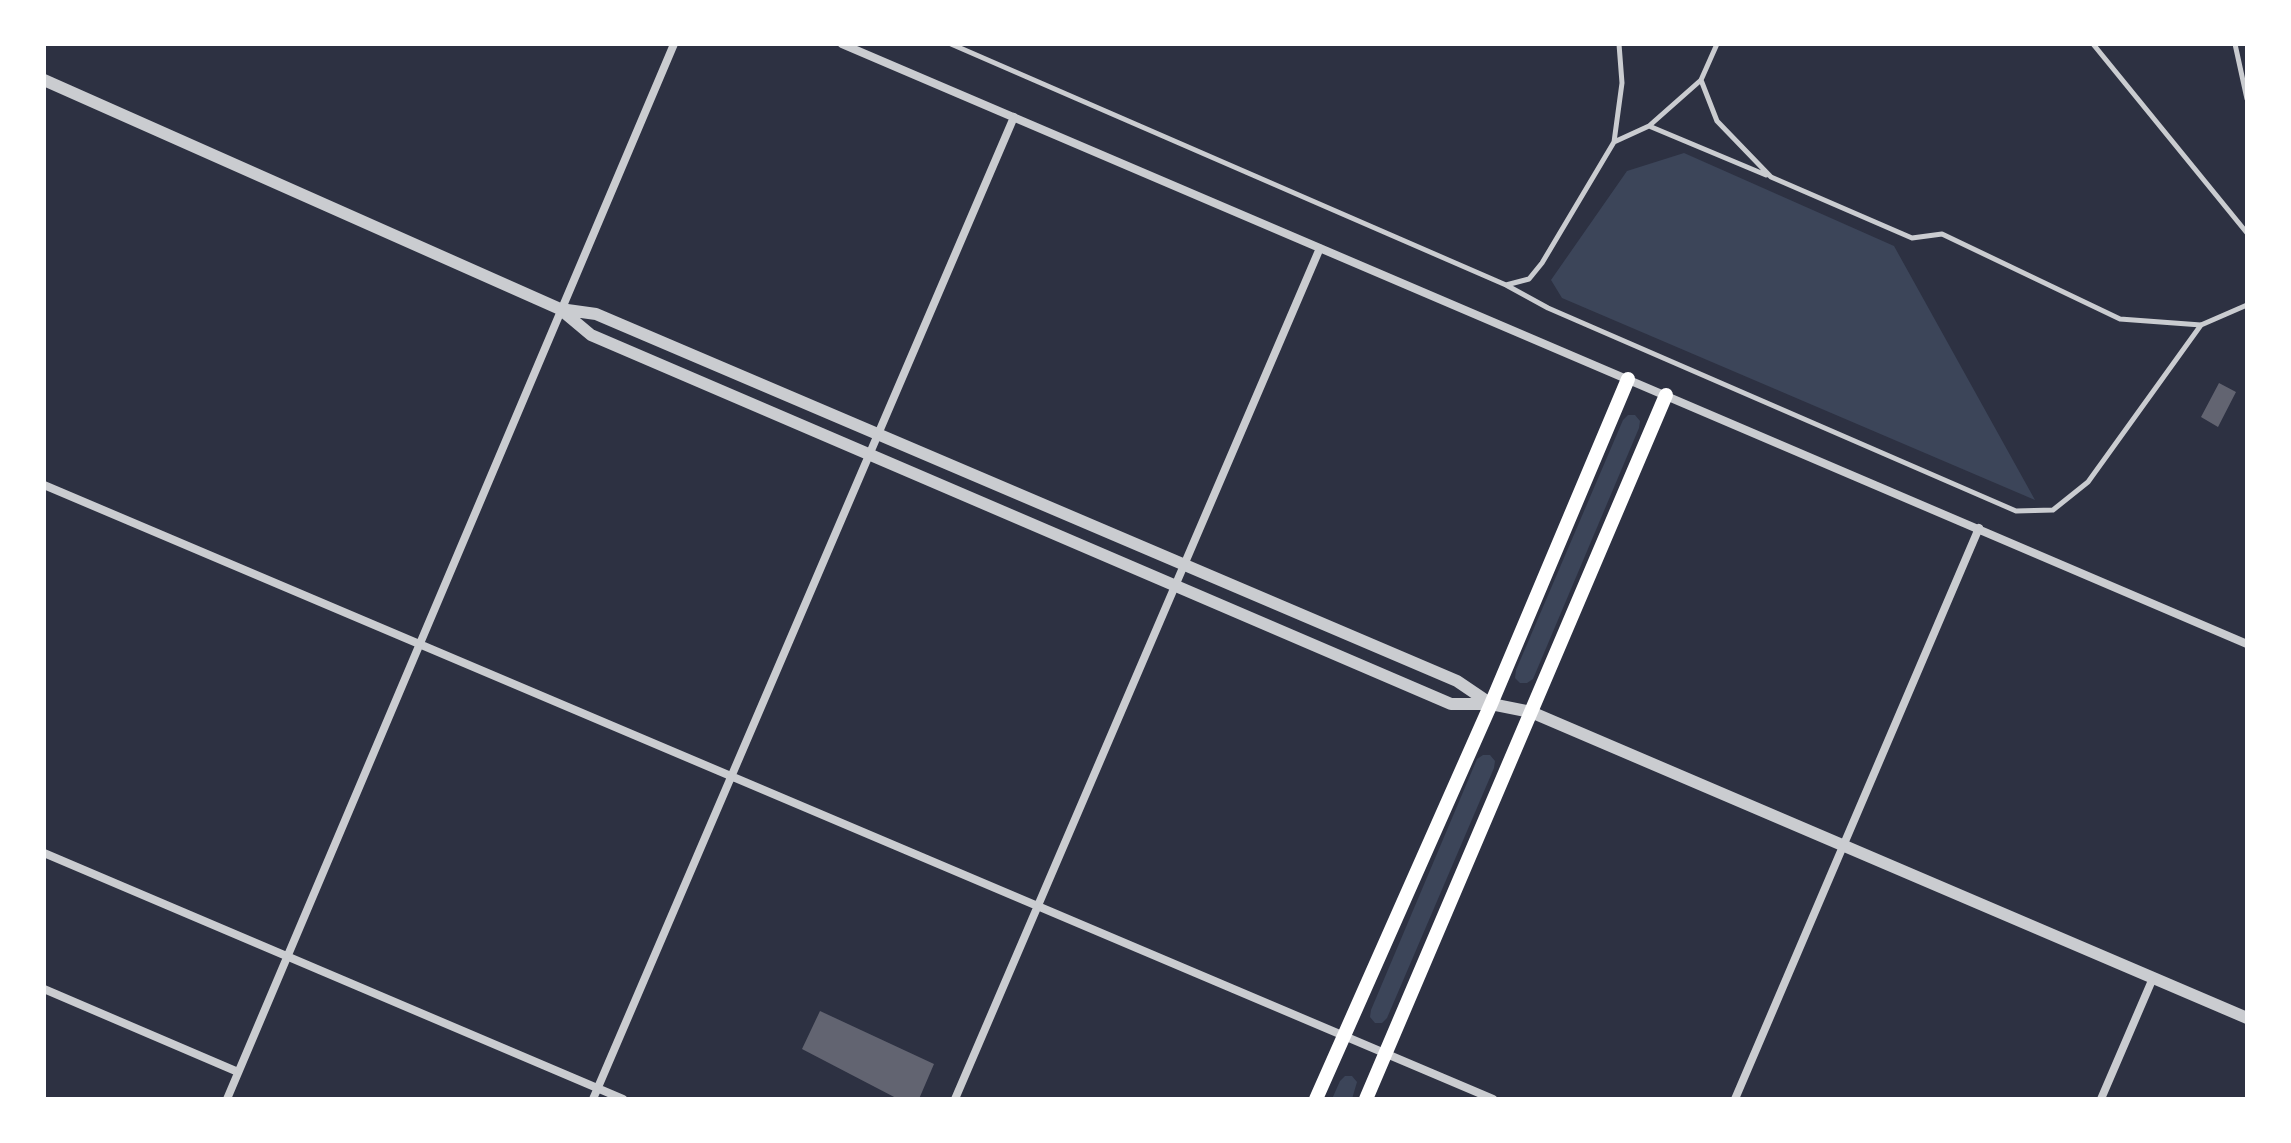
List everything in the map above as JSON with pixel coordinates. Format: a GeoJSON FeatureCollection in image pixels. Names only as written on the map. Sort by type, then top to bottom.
{"type":"FeatureCollection","features":[{"type":"Feature","properties":{"kind":"main road"},"geometry":{"type":"LineString","coordinates":[[1316,1099],[1491,704],[1628,379]]}},
{"type":"Feature","properties":{"kind":"main road"},"geometry":{"type":"LineString","coordinates":[[1366,1099],[1666,395]]}},
{"type":"Feature","properties":{"kind":"street"},"geometry":{"type":"LineString","coordinates":[[227,1099],[674,44]]}},
{"type":"Feature","properties":{"kind":"street"},"geometry":{"type":"LineString","coordinates":[[842,44],[2247,644]]}},
{"type":"Feature","properties":{"kind":"street"},"geometry":{"type":"LineString","coordinates":[[44,80],[560,309],[596,314],[1457,681],[1491,704]]}},
{"type":"Feature","properties":{"kind":"street"},"geometry":{"type":"LineString","coordinates":[[593,1099],[1014,117]]}},
{"type":"Feature","properties":{"kind":"street"},"geometry":{"type":"LineString","coordinates":[[955,1099],[1320,248]]}},
{"type":"Feature","properties":{"kind":"street"},"geometry":{"type":"LineString","coordinates":[[560,309],[591,335],[1451,704],[1491,704],[1531,712],[2247,1018]]}},
{"type":"Feature","properties":{"kind":"street"},"geometry":{"type":"LineString","coordinates":[[44,485],[1493,1099]]}},
{"type":"Feature","properties":{"kind":"street"},"geometry":{"type":"LineString","coordinates":[[1735,1099],[1979,528]]}},
{"type":"Feature","properties":{"kind":"street"},"geometry":{"type":"LineString","coordinates":[[44,853],[623,1099]]}},
{"type":"Feature","properties":{"kind":"street"},"geometry":{"type":"LineString","coordinates":[[2101,1099],[2153,978]]}},
{"type":"Feature","properties":{"kind":"street"},"geometry":{"type":"LineString","coordinates":[[44,989],[238,1072]]}},
{"type":"Feature","properties":{"kind":"lane"},"geometry":{"type":"LineString","coordinates":[[951,44],[2016,511],[2053,510],[2088,482],[2201,325]]}},
{"type":"Feature","properties":{"kind":"lane"},"geometry":{"type":"LineString","coordinates":[[1506,285],[1529,279],[1542,263],[1614,142],[1622,83],[1619,44]]}},
{"type":"Feature","properties":{"kind":"lane"},"geometry":{"type":"LineString","coordinates":[[1614,142],[1649,126],[1701,80],[1717,44]]}},
{"type":"Feature","properties":{"kind":"lane"},"geometry":{"type":"LineString","coordinates":[[2093,44],[2247,233]]}},
{"type":"Feature","properties":{"kind":"lane"},"geometry":{"type":"LineString","coordinates":[[2235,44],[2247,99]]}},
{"type":"Feature","properties":{"kind":"lane"},"geometry":{"type":"LineString","coordinates":[[1701,80],[1717,121],[1771,177]]}},
{"type":"Feature","properties":{"kind":"lane"},"geometry":{"type":"LineString","coordinates":[[1649,126],[1912,238],[1942,234],[2120,319],[2201,325],[2247,305]]}},
{"type":"Feature","properties":{"kind":"shaded area"},"geometry":{"type":"Polygon","coordinates":[[[1684,153],[1894,246],[2035,500],[1562,298],[1551,280],[1627,171],[1684,153]]]}},
{"type":"Feature","properties":{"kind":"shaded area"},"geometry":{"type":"Polygon","coordinates":[[[1628,415],[1635,415],[1640,421],[1639,428],[1533,679],[1520,683],[1515,678],[1516,670],[1623,420],[1628,415]]]}},
{"type":"Feature","properties":{"kind":"shaded area"},"geometry":{"type":"Polygon","coordinates":[[[1490,755],[1495,761],[1494,768],[1387,1018],[1382,1023],[1375,1023],[1370,1017],[1371,1010],[1477,759],[1490,755]]]}},
{"type":"Feature","properties":{"kind":"shaded area"},"geometry":{"type":"Polygon","coordinates":[[[1345,1076],[1352,1076],[1357,1082],[1352,1099],[1332,1099],[1340,1081],[1345,1076]]]}},
{"type":"Feature","properties":{"kind":"building"},"geometry":{"type":"Polygon","coordinates":[[[2219,383],[2236,392],[2218,427],[2201,417],[2219,383]]]}},
{"type":"Feature","properties":{"kind":"building"},"geometry":{"type":"Polygon","coordinates":[[[820,1011],[934,1064],[919,1099],[898,1099],[802,1049],[820,1011]]]}}]}
